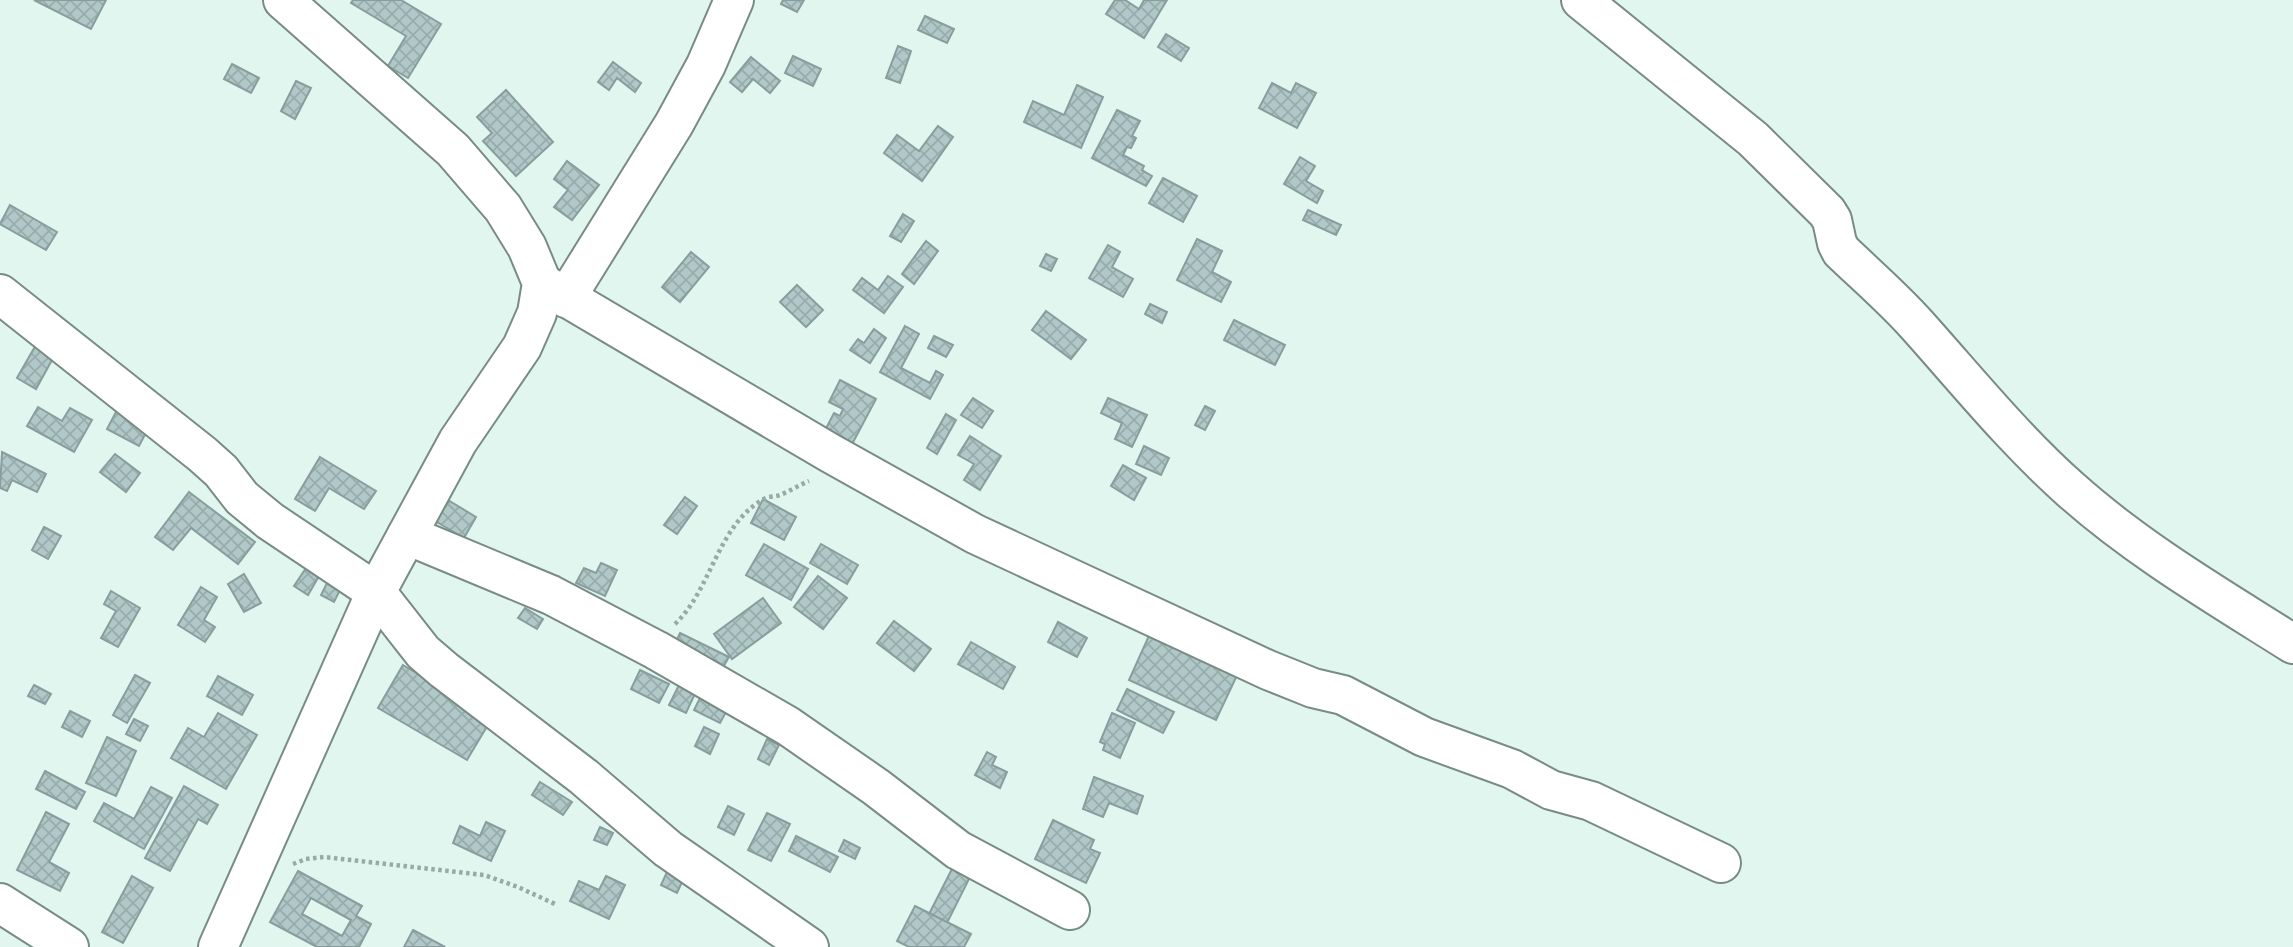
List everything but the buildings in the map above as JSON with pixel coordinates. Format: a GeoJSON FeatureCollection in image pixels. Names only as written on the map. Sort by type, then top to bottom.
{"type":"FeatureCollection","features":[{"type":"Feature","properties":{"kind":"street"},"geometry":{"type":"LineString","coordinates":[[283,0],[453,150],[503,208],[554,290],[830,453],[975,534],[1268,670],[1313,688],[1343,695],[1424,737],[1512,769],[1552,790],[1591,801],[1721,863]]}},
{"type":"Feature","properties":{"kind":"street"},"geometry":{"type":"LineString","coordinates":[[218,947],[376,592],[458,441],[522,347],[537,313],[674,124],[706,65],[734,0]]}},
{"type":"Feature","properties":{"kind":"street"},"geometry":{"type":"LineString","coordinates":[[1581,0],[1754,139],[1817,201],[1832,220],[1836,243],[1841,251],[1916,324],[2021,443],[2072,491],[2155,555],[2293,644]]}},
{"type":"Feature","properties":{"kind":"street"},"geometry":{"type":"LineString","coordinates":[[0,294],[202,454],[221,471],[242,498],[270,521],[376,592],[423,652],[584,777],[762,934],[809,947]]}},
{"type":"Feature","properties":{"kind":"street"},"geometry":{"type":"LineString","coordinates":[[407,535],[551,595],[646,645],[788,726],[876,787],[958,850],[1070,909]]}},
{"type":"Feature","properties":{"kind":"street"},"geometry":{"type":"LineString","coordinates":[[0,903],[69,947]]}},
{"type":"Feature","properties":{"kind":"path"},"geometry":{"type":"LineString","coordinates":[[646,645],[687,612],[735,525],[763,499],[779,495],[809,481],[830,453]]}},
{"type":"Feature","properties":{"kind":"path"},"geometry":{"type":"LineString","coordinates":[[289,866],[306,859],[324,857],[484,875],[555,904]]}}]}
